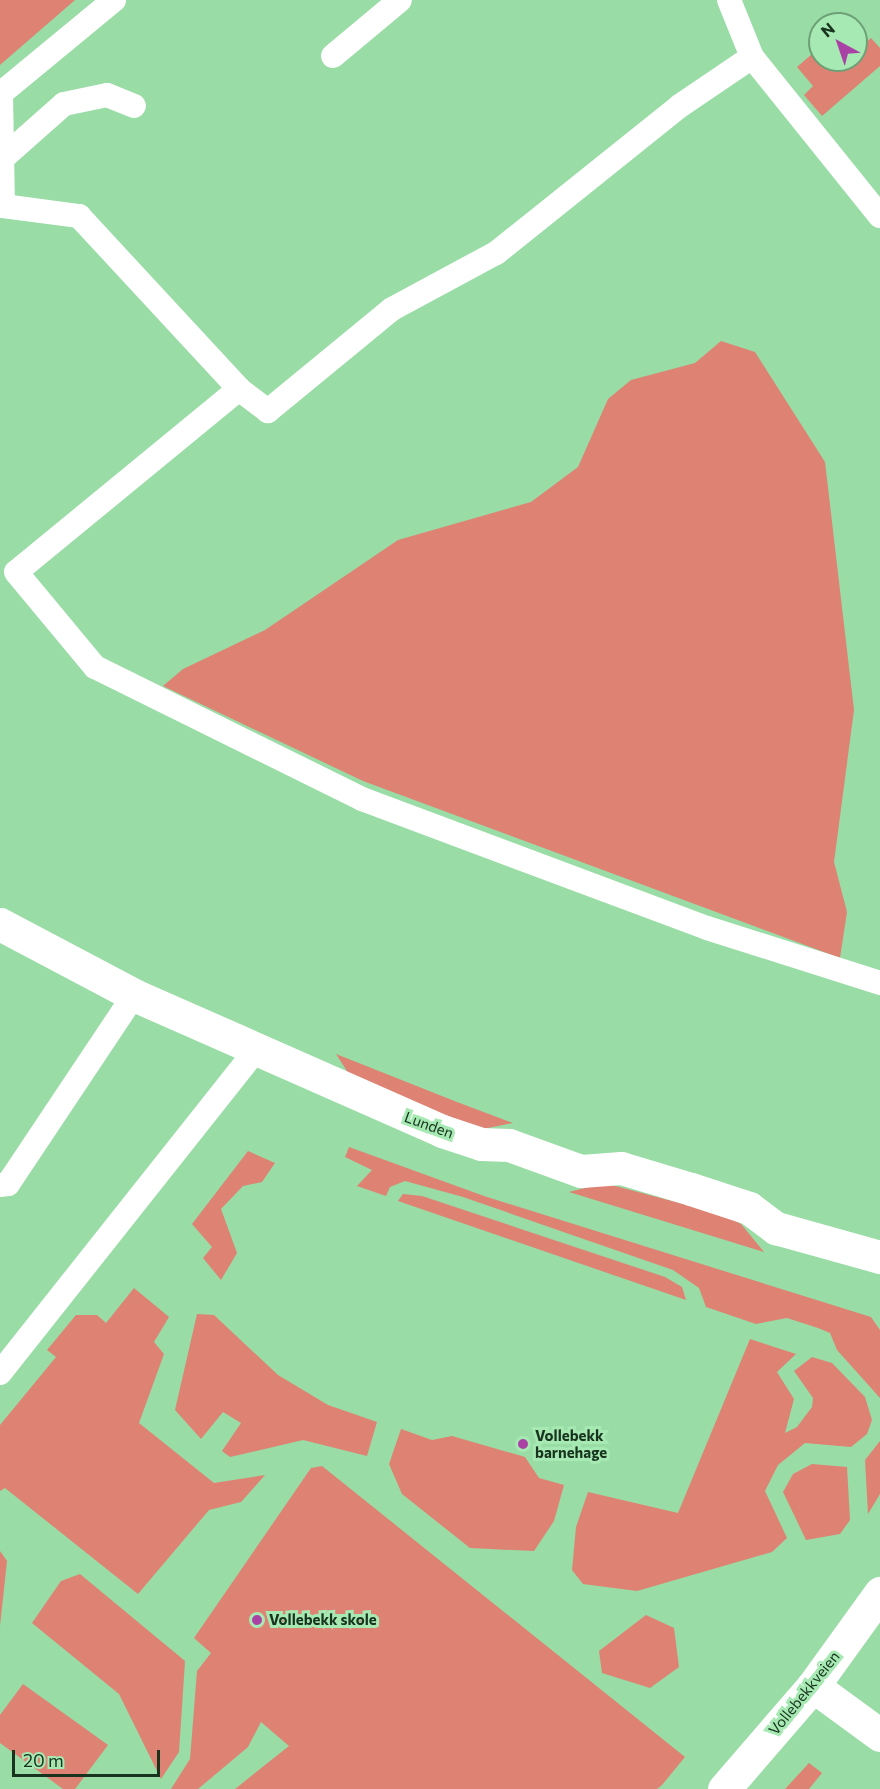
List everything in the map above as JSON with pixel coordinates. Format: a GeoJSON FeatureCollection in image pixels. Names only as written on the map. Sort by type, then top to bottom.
{"type":"FeatureCollection","features":[{"type":"Feature","properties":{"kind":"street","name":"Lunden"},"geometry":{"type":"LineString","coordinates":[[0,924],[134,995],[255,1051],[471,1140],[509,1145],[581,1171],[621,1168],[749,1208],[776,1228],[880,1257]]}},
{"type":"Feature","properties":{"kind":"street","name":"Vollebekkveien"},"geometry":{"type":"LineString","coordinates":[[724,1789],[813,1686],[880,1593]]}},
{"type":"Feature","properties":{"kind":"street"},"geometry":{"type":"LineString","coordinates":[[813,1686],[880,1735]]}},
{"type":"Feature","properties":{"kind":"lane"},"geometry":{"type":"LineString","coordinates":[[114,0],[2,93],[3,206],[79,216],[239,389],[268,411],[392,309],[496,253],[681,105],[752,57]]}},
{"type":"Feature","properties":{"kind":"lane"},"geometry":{"type":"LineString","coordinates":[[333,56],[400,0]]}},
{"type":"Feature","properties":{"kind":"lane"},"geometry":{"type":"LineString","coordinates":[[729,0],[752,57],[880,216]]}},
{"type":"Feature","properties":{"kind":"lane"},"geometry":{"type":"LineString","coordinates":[[4,158],[64,104],[107,95],[134,106]]}},
{"type":"Feature","properties":{"kind":"lane"},"geometry":{"type":"LineString","coordinates":[[239,389],[16,572],[95,667],[362,799],[707,928],[880,983]]}},
{"type":"Feature","properties":{"kind":"lane"},"geometry":{"type":"LineString","coordinates":[[0,1185],[8,1184],[134,995]]}},
{"type":"Feature","properties":{"kind":"lane"},"geometry":{"type":"LineString","coordinates":[[0,1373],[255,1051]]}},
{"type":"Feature","properties":{"kind":"shaded area"},"geometry":{"type":"Polygon","coordinates":[[[0,0],[75,0],[0,65],[0,0]]]}},
{"type":"Feature","properties":{"kind":"shaded area"},"geometry":{"type":"Polygon","coordinates":[[[871,38],[880,48],[880,66],[822,116],[804,95],[813,86],[797,67],[808,57],[808,72],[868,72],[868,41],[871,38]]]}},
{"type":"Feature","properties":{"kind":"shaded area"},"geometry":{"type":"Polygon","coordinates":[[[721,341],[755,352],[825,462],[854,710],[834,862],[847,912],[840,958],[363,781],[163,686],[183,669],[265,630],[398,540],[531,502],[578,467],[608,399],[631,380],[695,363],[721,341]]]}},
{"type":"Feature","properties":{"kind":"shaded area"},"geometry":{"type":"Polygon","coordinates":[[[336,1054],[513,1123],[478,1130],[354,1082],[336,1054]]]}},
{"type":"Feature","properties":{"kind":"shaded area"},"geometry":{"type":"Polygon","coordinates":[[[349,1147],[484,1196],[871,1317],[880,1330],[880,1398],[837,1350],[830,1333],[787,1318],[756,1324],[706,1307],[699,1288],[673,1270],[463,1197],[405,1181],[390,1187],[386,1196],[357,1186],[372,1170],[345,1157],[349,1147]]]}},
{"type":"Feature","properties":{"kind":"shaded area"},"geometry":{"type":"Polygon","coordinates":[[[248,1151],[275,1163],[262,1182],[243,1186],[221,1209],[237,1253],[221,1280],[203,1258],[212,1247],[192,1224],[248,1151]]]}},
{"type":"Feature","properties":{"kind":"shaded area"},"geometry":{"type":"Polygon","coordinates":[[[604,1183],[721,1214],[741,1224],[764,1252],[569,1192],[604,1183]]]}},
{"type":"Feature","properties":{"kind":"shaded area"},"geometry":{"type":"Polygon","coordinates":[[[403,1194],[422,1196],[665,1277],[682,1287],[686,1300],[398,1201],[403,1194]]]}},
{"type":"Feature","properties":{"kind":"shaded area"},"geometry":{"type":"Polygon","coordinates":[[[134,1288],[169,1317],[154,1342],[164,1354],[139,1423],[214,1483],[265,1475],[241,1502],[209,1510],[138,1594],[5,1488],[0,1491],[0,1425],[56,1357],[47,1350],[76,1315],[97,1315],[106,1323],[134,1288]]]}},
{"type":"Feature","properties":{"kind":"shaded area"},"geometry":{"type":"Polygon","coordinates":[[[197,1314],[214,1315],[278,1375],[328,1405],[377,1422],[367,1456],[303,1440],[230,1457],[222,1451],[241,1423],[223,1412],[201,1439],[175,1410],[197,1314]]]}},
{"type":"Feature","properties":{"kind":"shaded area"},"geometry":{"type":"Polygon","coordinates":[[[750,1339],[796,1354],[777,1372],[794,1399],[785,1433],[797,1427],[812,1407],[813,1398],[794,1371],[812,1357],[832,1363],[865,1397],[872,1420],[867,1434],[851,1447],[805,1443],[778,1465],[765,1491],[787,1538],[772,1552],[637,1591],[583,1584],[572,1570],[576,1527],[588,1492],[678,1513],[750,1339]]]}},
{"type":"Feature","properties":{"kind":"shaded area"},"geometry":{"type":"Polygon","coordinates":[[[401,1429],[432,1440],[452,1436],[525,1457],[539,1478],[564,1485],[554,1521],[534,1551],[470,1548],[402,1494],[389,1464],[401,1429]]]}},
{"type":"Feature","properties":{"kind":"shaded area"},"geometry":{"type":"Polygon","coordinates":[[[880,1441],[880,1494],[868,1514],[865,1460],[880,1441]]]}},
{"type":"Feature","properties":{"kind":"shaded area"},"geometry":{"type":"Polygon","coordinates":[[[812,1464],[847,1467],[850,1520],[840,1534],[806,1540],[783,1492],[793,1474],[812,1464]]]}},
{"type":"Feature","properties":{"kind":"shaded area"},"geometry":{"type":"Polygon","coordinates":[[[322,1466],[685,1757],[662,1785],[657,1789],[235,1789],[289,1746],[261,1722],[248,1747],[198,1789],[171,1789],[190,1759],[197,1671],[211,1653],[194,1638],[311,1468],[322,1466]]]}},
{"type":"Feature","properties":{"kind":"shaded area"},"geometry":{"type":"Polygon","coordinates":[[[0,1551],[7,1561],[0,1626],[0,1551]]]}},
{"type":"Feature","properties":{"kind":"shaded area"},"geometry":{"type":"Polygon","coordinates":[[[80,1574],[185,1661],[179,1752],[161,1779],[119,1694],[32,1623],[61,1581],[80,1574]]]}},
{"type":"Feature","properties":{"kind":"shaded area"},"geometry":{"type":"Polygon","coordinates":[[[646,1615],[674,1628],[679,1667],[650,1688],[602,1673],[599,1651],[646,1615]]]}},
{"type":"Feature","properties":{"kind":"shaded area"},"geometry":{"type":"Polygon","coordinates":[[[23,1684],[108,1745],[75,1789],[63,1789],[0,1743],[0,1715],[23,1684]]]}},
{"type":"Feature","properties":{"kind":"shaded area"},"geometry":{"type":"Polygon","coordinates":[[[809,1763],[822,1773],[809,1789],[785,1789],[809,1763]]]}},
{"type":"Feature","properties":{"kind":"place","name":"Vollebekk barnehage"},"geometry":{"type":"Point","coordinates":[523,1444]}},
{"type":"Feature","properties":{"kind":"place","name":"Vollebekk skole"},"geometry":{"type":"Point","coordinates":[257,1620]}}]}
